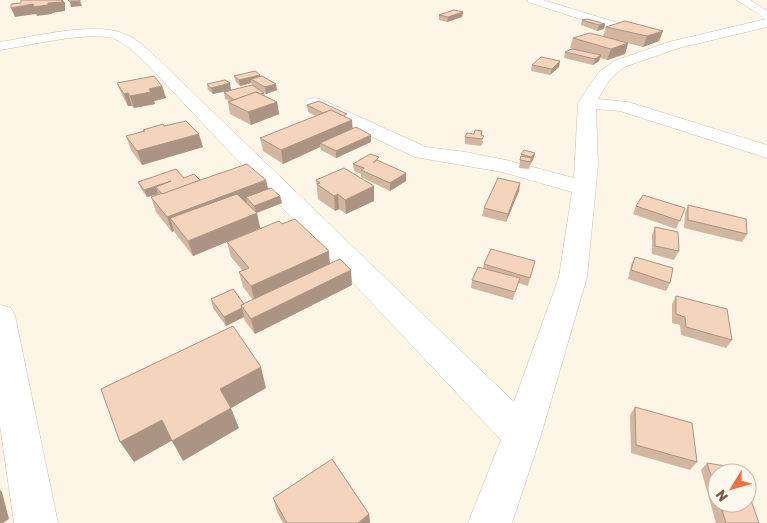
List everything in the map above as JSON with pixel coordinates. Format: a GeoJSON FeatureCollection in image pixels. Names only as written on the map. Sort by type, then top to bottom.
{"type":"FeatureCollection","features":[{"type":"Feature","properties":{"kind":"street"},"geometry":{"type":"LineString","coordinates":[[532,0],[674,45]]}},
{"type":"Feature","properties":{"kind":"street"},"geometry":{"type":"LineString","coordinates":[[742,0],[767,16]]}},
{"type":"Feature","properties":{"kind":"street"},"geometry":{"type":"LineString","coordinates":[[490,523],[522,435],[573,277],[587,164],[587,103],[604,76],[619,64],[674,45],[767,23]]}},
{"type":"Feature","properties":{"kind":"street"},"geometry":{"type":"LineString","coordinates":[[0,46],[84,33],[98,32],[122,35],[153,62],[522,435]]}},
{"type":"Feature","properties":{"kind":"street"},"geometry":{"type":"LineString","coordinates":[[314,103],[422,153],[474,160],[584,188]]}},
{"type":"Feature","properties":{"kind":"street"},"geometry":{"type":"LineString","coordinates":[[587,103],[622,106],[767,152]]}},
{"type":"Feature","properties":{"kind":"street"},"geometry":{"type":"LineString","coordinates":[[0,316],[36,523]]}},
{"type":"Feature","properties":{"kind":"building"},"geometry":{"type":"Polygon","coordinates":[[[21,0],[62,0],[62,2],[34,7],[33,4],[11,8],[11,4],[21,3],[21,0]]]}},
{"type":"Feature","properties":{"kind":"building"},"geometry":{"type":"Polygon","coordinates":[[[68,0],[80,0],[80,1],[70,2],[68,0]]]}},
{"type":"Feature","properties":{"kind":"building"},"geometry":{"type":"Polygon","coordinates":[[[454,10],[463,12],[448,17],[439,15],[454,10]]]}},
{"type":"Feature","properties":{"kind":"building"},"geometry":{"type":"Polygon","coordinates":[[[588,19],[605,24],[599,25],[582,20],[588,19]]]}},
{"type":"Feature","properties":{"kind":"building"},"geometry":{"type":"Polygon","coordinates":[[[625,21],[663,31],[647,36],[606,27],[625,21]]]}},
{"type":"Feature","properties":{"kind":"building"},"geometry":{"type":"Polygon","coordinates":[[[590,33],[628,43],[611,49],[573,38],[590,33]]]}},
{"type":"Feature","properties":{"kind":"building"},"geometry":{"type":"Polygon","coordinates":[[[572,49],[601,55],[595,59],[565,52],[572,49]]]}},
{"type":"Feature","properties":{"kind":"building"},"geometry":{"type":"Polygon","coordinates":[[[541,57],[560,61],[552,69],[532,65],[541,57]]]}},
{"type":"Feature","properties":{"kind":"building"},"geometry":{"type":"Polygon","coordinates":[[[255,71],[260,75],[239,80],[234,76],[255,71]]]}},
{"type":"Feature","properties":{"kind":"building"},"geometry":{"type":"Polygon","coordinates":[[[154,76],[162,86],[149,89],[151,92],[130,96],[128,93],[124,94],[117,83],[154,76]]]}},
{"type":"Feature","properties":{"kind":"building"},"geometry":{"type":"Polygon","coordinates":[[[262,76],[276,84],[265,87],[251,79],[262,76]]]}},
{"type":"Feature","properties":{"kind":"building"},"geometry":{"type":"Polygon","coordinates":[[[225,80],[230,83],[211,88],[207,84],[225,80]]]}},
{"type":"Feature","properties":{"kind":"building"},"geometry":{"type":"Polygon","coordinates":[[[252,85],[264,93],[256,92],[234,100],[224,92],[252,85]]]}},
{"type":"Feature","properties":{"kind":"building"},"geometry":{"type":"Polygon","coordinates":[[[256,92],[277,102],[248,112],[228,102],[256,92]]]}},
{"type":"Feature","properties":{"kind":"building"},"geometry":{"type":"Polygon","coordinates":[[[319,101],[347,114],[343,116],[331,110],[323,113],[307,105],[319,101]]]}},
{"type":"Feature","properties":{"kind":"building"},"geometry":{"type":"Polygon","coordinates":[[[331,110],[352,120],[281,150],[260,138],[331,110]]]}},
{"type":"Feature","properties":{"kind":"building"},"geometry":{"type":"Polygon","coordinates":[[[186,121],[199,134],[137,151],[126,136],[163,124],[164,126],[186,121]]]}},
{"type":"Feature","properties":{"kind":"building"},"geometry":{"type":"Polygon","coordinates":[[[356,127],[371,135],[336,151],[320,143],[356,127]]]}},
{"type":"Feature","properties":{"kind":"building"},"geometry":{"type":"Polygon","coordinates":[[[475,130],[482,131],[481,135],[484,136],[482,139],[465,137],[467,133],[474,134],[475,130]]]}},
{"type":"Feature","properties":{"kind":"building"},"geometry":{"type":"Polygon","coordinates":[[[524,150],[535,153],[531,157],[521,154],[524,150]]]}},
{"type":"Feature","properties":{"kind":"building"},"geometry":{"type":"Polygon","coordinates":[[[370,154],[379,157],[373,163],[377,160],[406,173],[390,183],[361,170],[364,168],[353,164],[370,154]]]}},
{"type":"Feature","properties":{"kind":"building"},"geometry":{"type":"Polygon","coordinates":[[[521,156],[531,158],[531,162],[520,160],[521,156]]]}},
{"type":"Feature","properties":{"kind":"building"},"geometry":{"type":"Polygon","coordinates":[[[247,164],[266,180],[167,217],[151,197],[247,164]]]}},
{"type":"Feature","properties":{"kind":"building"},"geometry":{"type":"Polygon","coordinates":[[[344,168],[374,186],[345,200],[338,194],[334,196],[317,184],[320,183],[316,180],[344,168]]]}},
{"type":"Feature","properties":{"kind":"building"},"geometry":{"type":"Polygon","coordinates":[[[176,169],[184,178],[194,174],[200,180],[162,194],[156,187],[171,181],[144,190],[138,182],[176,169]]]}},
{"type":"Feature","properties":{"kind":"building"},"geometry":{"type":"Polygon","coordinates":[[[498,178],[520,183],[508,214],[484,208],[498,178]]]}},
{"type":"Feature","properties":{"kind":"building"},"geometry":{"type":"Polygon","coordinates":[[[271,188],[280,196],[254,206],[246,197],[271,188]]]}},
{"type":"Feature","properties":{"kind":"building"},"geometry":{"type":"Polygon","coordinates":[[[237,194],[257,213],[188,241],[170,218],[237,194]]]}},
{"type":"Feature","properties":{"kind":"building"},"geometry":{"type":"Polygon","coordinates":[[[643,195],[685,208],[680,221],[636,206],[643,195]]]}},
{"type":"Feature","properties":{"kind":"building"},"geometry":{"type":"Polygon","coordinates":[[[688,205],[746,219],[747,234],[688,220],[688,205]]]}},
{"type":"Feature","properties":{"kind":"building"},"geometry":{"type":"Polygon","coordinates":[[[295,219],[329,251],[251,286],[239,272],[249,268],[227,242],[279,221],[282,224],[295,219]]]}},
{"type":"Feature","properties":{"kind":"building"},"geometry":{"type":"Polygon","coordinates":[[[655,227],[678,232],[679,251],[655,246],[655,227]]]}},
{"type":"Feature","properties":{"kind":"building"},"geometry":{"type":"Polygon","coordinates":[[[491,249],[535,261],[530,278],[484,264],[491,249]]]}},
{"type":"Feature","properties":{"kind":"building"},"geometry":{"type":"Polygon","coordinates":[[[635,257],[673,268],[670,283],[631,270],[635,257]]]}},
{"type":"Feature","properties":{"kind":"building"},"geometry":{"type":"Polygon","coordinates":[[[340,259],[351,270],[251,319],[241,305],[340,259]]]}},
{"type":"Feature","properties":{"kind":"building"},"geometry":{"type":"Polygon","coordinates":[[[478,267],[520,278],[515,292],[472,280],[478,267]]]}},
{"type":"Feature","properties":{"kind":"building"},"geometry":{"type":"Polygon","coordinates":[[[233,289],[244,304],[241,305],[242,308],[224,317],[211,299],[233,289]]]}},
{"type":"Feature","properties":{"kind":"building"},"geometry":{"type":"Polygon","coordinates":[[[676,296],[727,309],[732,340],[686,327],[685,317],[676,314],[676,296]]]}},
{"type":"Feature","properties":{"kind":"building"},"geometry":{"type":"Polygon","coordinates":[[[233,326],[261,367],[220,389],[231,408],[172,441],[162,420],[120,442],[101,389],[233,326]]]}},
{"type":"Feature","properties":{"kind":"building"},"geometry":{"type":"Polygon","coordinates":[[[635,407],[692,423],[697,462],[636,445],[635,407]]]}},
{"type":"Feature","properties":{"kind":"building"},"geometry":{"type":"Polygon","coordinates":[[[332,459],[369,514],[358,523],[287,523],[273,498],[332,459]]]}},
{"type":"Feature","properties":{"kind":"building"},"geometry":{"type":"Polygon","coordinates":[[[723,513],[755,513],[759,523],[726,523],[723,513]]]}}]}
